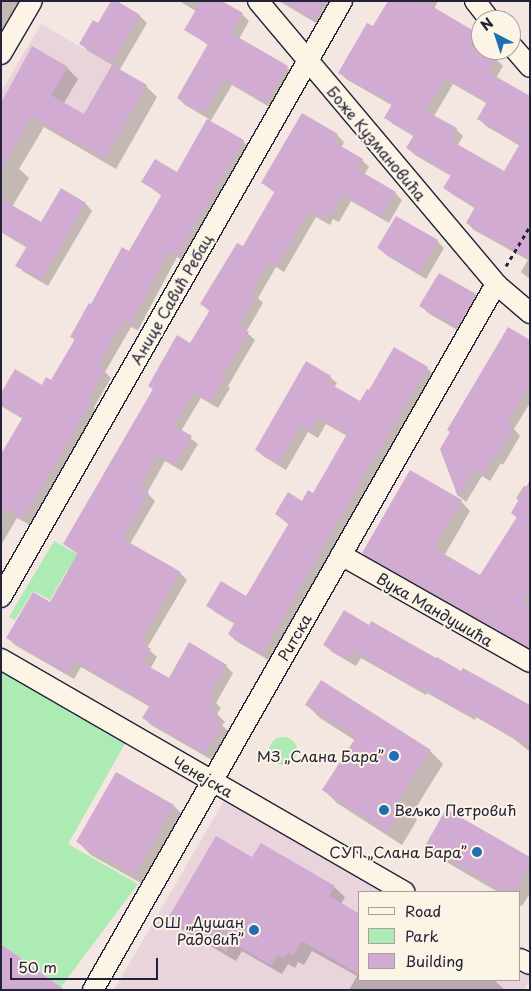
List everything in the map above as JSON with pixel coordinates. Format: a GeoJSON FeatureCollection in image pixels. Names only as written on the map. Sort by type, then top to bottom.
{"type":"FeatureCollection","features":[{"type":"Feature","properties":{"kind":"street"},"geometry":{"type":"LineString","coordinates":[[1,54],[32,1]]}},
{"type":"Feature","properties":{"kind":"street","name":"Боже Кузмановића"},"geometry":{"type":"LineString","coordinates":[[258,1],[496,284],[530,313]]}},
{"type":"Feature","properties":{"kind":"street","name":"Анице Савић Ребац"},"geometry":{"type":"LineString","coordinates":[[1,597],[342,1]]}},
{"type":"Feature","properties":{"kind":"street"},"geometry":{"type":"LineString","coordinates":[[521,57],[530,67]]}},
{"type":"Feature","properties":{"kind":"street","name":"Ритска"},"geometry":{"type":"LineString","coordinates":[[93,990],[496,284]]}},
{"type":"Feature","properties":{"kind":"street","name":"Вука Мандушића"},"geometry":{"type":"LineString","coordinates":[[341,556],[530,662]]}},
{"type":"Feature","properties":{"kind":"street","name":"Ченејска"},"geometry":{"type":"LineString","coordinates":[[1,659],[403,891]]}},
{"type":"Feature","properties":{"kind":"path"},"geometry":{"type":"LineString","coordinates":[[496,284],[530,226]]}},
{"type":"Feature","properties":{"kind":"shaded area"},"geometry":{"type":"Polygon","coordinates":[[[41,24],[147,85],[105,159],[1,99],[1,92],[41,24]]]}},
{"type":"Feature","properties":{"kind":"shaded area","name":"ОШ „Душан Радовић”"},"geometry":{"type":"Polygon","coordinates":[[[226,797],[388,891],[358,891],[358,981],[521,981],[521,968],[530,973],[530,979],[524,990],[114,990],[226,797]]]}},
{"type":"Feature","properties":{"kind":"green space"},"geometry":{"type":"Polygon","coordinates":[[[54,541],[95,564],[86,580],[67,570],[50,600],[33,591],[15,620],[9,617],[54,541]]]}},
{"type":"Feature","properties":{"kind":"green space"},"geometry":{"type":"Polygon","coordinates":[[[1,671],[126,742],[68,844],[138,884],[61,987],[1,944],[1,671]]]}},
{"type":"Feature","properties":{"kind":"green space"},"geometry":{"type":"Polygon","coordinates":[[[283,737],[293,741],[297,751],[293,761],[283,765],[273,761],[269,751],[273,741],[283,737]]]}},
{"type":"Feature","properties":{"kind":"building"},"geometry":{"type":"Polygon","coordinates":[[[111,1],[117,1],[140,15],[112,63],[79,44],[93,20],[98,23],[111,1]]]}},
{"type":"Feature","properties":{"kind":"building"},"geometry":{"type":"Polygon","coordinates":[[[201,1],[222,1],[243,13],[231,33],[288,66],[266,103],[224,79],[204,114],[177,98],[208,44],[184,30],[201,1]]]}},
{"type":"Feature","properties":{"kind":"building"},"geometry":{"type":"Polygon","coordinates":[[[281,1],[325,1],[314,20],[281,1]]]}},
{"type":"Feature","properties":{"kind":"building"},"geometry":{"type":"Polygon","coordinates":[[[388,1],[423,1],[471,29],[471,36],[468,42],[471,44],[471,60],[495,60],[488,72],[530,96],[530,260],[466,223],[475,207],[443,188],[451,175],[406,148],[414,135],[384,118],[392,104],[338,73],[367,23],[373,26],[388,1]],[[445,78],[426,111],[457,128],[450,140],[504,171],[520,144],[477,119],[487,102],[445,78]]]}},
{"type":"Feature","properties":{"kind":"building"},"geometry":{"type":"Polygon","coordinates":[[[32,46],[68,67],[51,95],[84,114],[112,65],[147,85],[105,159],[32,117],[1,170],[1,103],[32,46]]]}},
{"type":"Feature","properties":{"kind":"building"},"geometry":{"type":"Polygon","coordinates":[[[302,113],[338,134],[334,142],[363,159],[357,169],[396,192],[381,217],[343,195],[331,216],[326,213],[323,219],[309,211],[277,266],[269,261],[251,292],[257,295],[238,326],[249,332],[221,379],[224,380],[211,402],[193,392],[174,426],[192,436],[175,465],[158,455],[140,488],[149,493],[123,539],[181,572],[140,642],[151,649],[143,663],[169,678],[189,642],[227,665],[208,697],[214,700],[210,709],[218,714],[215,720],[223,724],[205,754],[142,718],[150,705],[74,661],[67,673],[6,638],[33,592],[50,602],[78,553],[63,544],[153,389],[148,386],[177,335],[190,343],[210,310],[200,304],[237,243],[243,246],[275,191],[261,183],[302,113]]]}},
{"type":"Feature","properties":{"kind":"building"},"geometry":{"type":"Polygon","coordinates":[[[207,119],[244,140],[177,256],[169,251],[131,324],[124,321],[98,366],[105,370],[87,400],[91,403],[23,519],[1,507],[1,454],[23,417],[1,405],[1,393],[15,369],[42,385],[46,377],[51,380],[75,339],[70,337],[89,303],[91,304],[122,247],[129,251],[162,194],[141,182],[155,159],[177,172],[207,119]]]}},
{"type":"Feature","properties":{"kind":"building"},"geometry":{"type":"Polygon","coordinates":[[[61,188],[86,203],[41,280],[15,266],[27,246],[1,231],[1,199],[41,222],[61,188]]]}},
{"type":"Feature","properties":{"kind":"building"},"geometry":{"type":"Polygon","coordinates":[[[396,216],[438,240],[419,273],[377,248],[396,216]]]}},
{"type":"Feature","properties":{"kind":"building"},"geometry":{"type":"Polygon","coordinates":[[[439,273],[476,294],[457,328],[419,306],[439,273]]]}},
{"type":"Feature","properties":{"kind":"building"},"geometry":{"type":"Polygon","coordinates":[[[508,327],[530,340],[530,384],[507,423],[514,428],[496,458],[493,457],[483,475],[474,470],[458,497],[440,449],[450,432],[447,430],[508,327]]]}},
{"type":"Feature","properties":{"kind":"building"},"geometry":{"type":"Polygon","coordinates":[[[394,347],[428,367],[377,452],[262,655],[228,634],[235,622],[206,606],[221,581],[246,596],[289,523],[275,514],[288,492],[302,501],[308,490],[313,493],[347,434],[319,418],[311,432],[300,426],[279,464],[255,450],[306,361],[331,376],[327,382],[360,401],[367,389],[369,390],[394,347]]]}},
{"type":"Feature","properties":{"kind":"building"},"geometry":{"type":"Polygon","coordinates":[[[410,470],[462,500],[434,548],[480,575],[517,517],[511,513],[530,480],[530,591],[523,603],[530,607],[530,648],[362,553],[410,470]]]}},
{"type":"Feature","properties":{"kind":"building"},"geometry":{"type":"Polygon","coordinates":[[[344,610],[369,625],[371,621],[436,658],[461,671],[463,668],[530,705],[530,747],[469,711],[468,714],[420,687],[418,689],[353,651],[348,660],[323,645],[344,610]]]}},
{"type":"Feature","properties":{"kind":"building","name":"МЗ „Слана Бара”"},"geometry":{"type":"Polygon","coordinates":[[[321,680],[431,750],[398,801],[405,806],[388,833],[322,790],[356,737],[305,705],[321,680]]]}},
{"type":"Feature","properties":{"kind":"building"},"geometry":{"type":"Polygon","coordinates":[[[116,772],[174,805],[135,875],[76,842],[116,772]]]}},
{"type":"Feature","properties":{"kind":"building","name":"СУП „Слана Бара”"},"geometry":{"type":"Polygon","coordinates":[[[446,809],[530,857],[530,866],[515,891],[502,891],[425,846],[446,809]]]}},
{"type":"Feature","properties":{"kind":"building"},"geometry":{"type":"Polygon","coordinates":[[[216,836],[252,857],[261,843],[335,886],[329,896],[358,913],[358,974],[302,941],[294,955],[288,952],[284,958],[278,955],[271,965],[231,942],[226,952],[168,918],[216,836]]]}},
{"type":"Feature","properties":{"kind":"building"},"geometry":{"type":"Polygon","coordinates":[[[1,944],[65,990],[1,990],[1,944]]]}},
{"type":"Feature","properties":{"kind":"place","name":"МЗ „Слана Бара”"},"geometry":{"type":"Point","coordinates":[394,756]}},
{"type":"Feature","properties":{"kind":"place","name":"Вељко Петровић"},"geometry":{"type":"Point","coordinates":[384,810]}},
{"type":"Feature","properties":{"kind":"place","name":"СУП „Слана Бара”"},"geometry":{"type":"Point","coordinates":[477,852]}},
{"type":"Feature","properties":{"kind":"place","name":"ОШ „Душан Радовић”"},"geometry":{"type":"Point","coordinates":[254,930]}}]}
